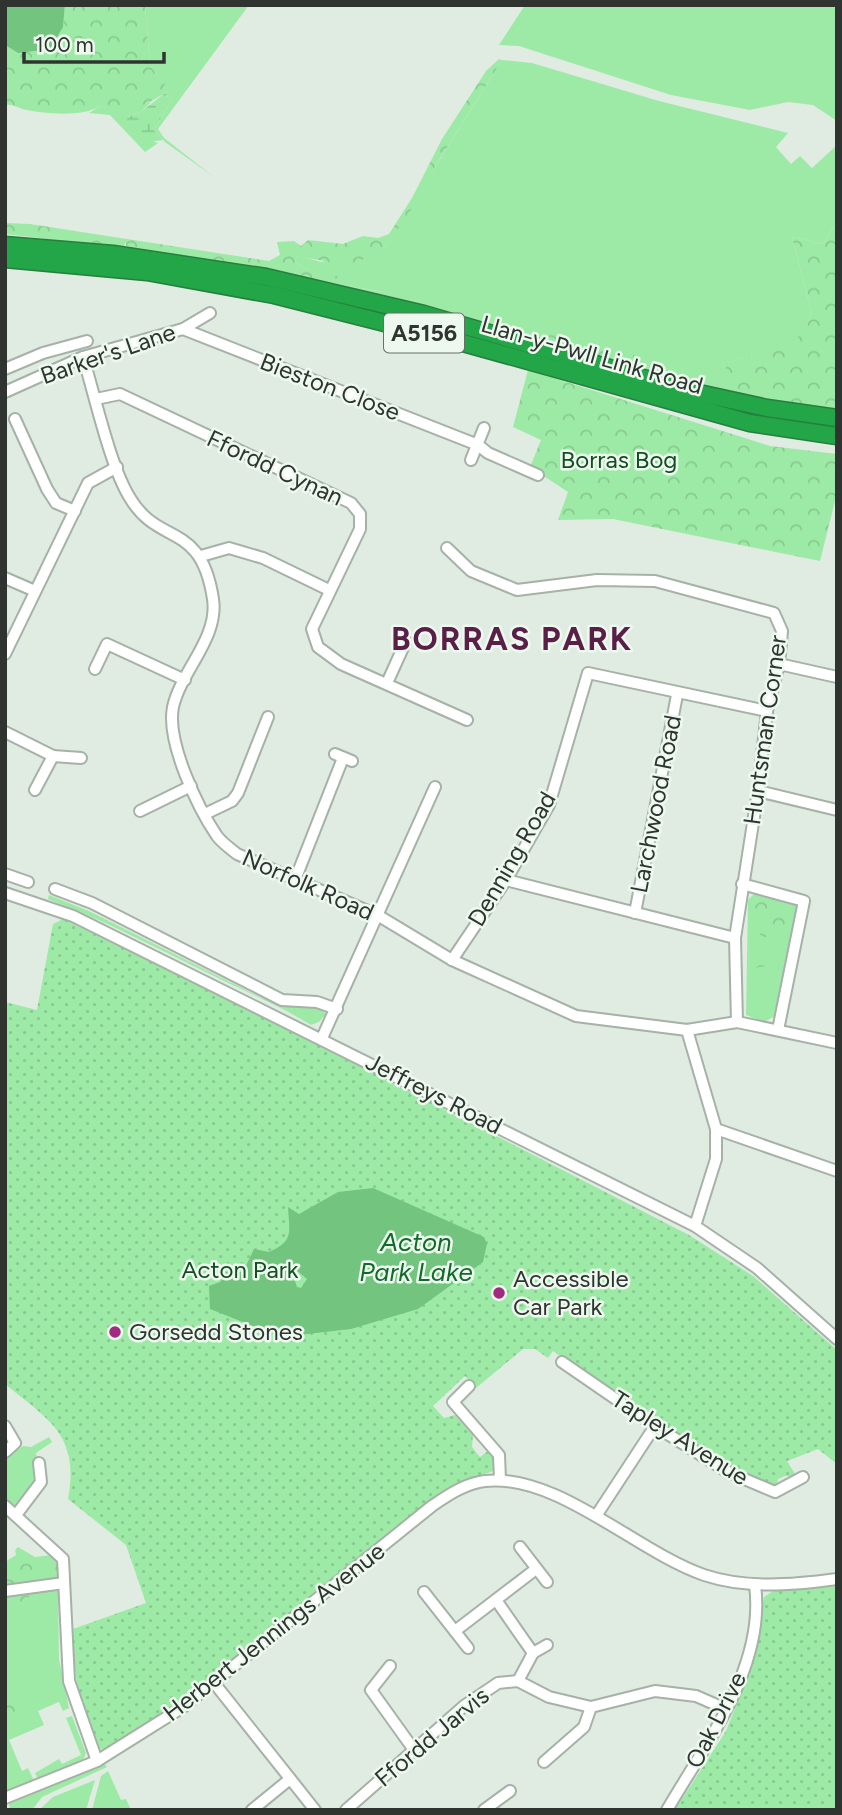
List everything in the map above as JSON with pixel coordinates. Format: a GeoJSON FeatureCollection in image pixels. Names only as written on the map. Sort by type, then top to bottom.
{"type":"FeatureCollection","features":[{"type":"Feature","properties":{"kind":"highway","name":"Llan-y-Pwll Link Road"},"geometry":{"type":"LineString","coordinates":[[5,245],[113,254],[266,277],[424,314],[685,390],[768,408],[837,418]]}},
{"type":"Feature","properties":{"kind":"highway","name":"Llan-y-Pwll Link Road"},"geometry":{"type":"LineString","coordinates":[[5,259],[147,272],[274,295],[456,341],[750,423],[837,436]]}},
{"type":"Feature","properties":{"kind":"street","name":"Barker's Lane"},"geometry":{"type":"LineString","coordinates":[[5,392],[83,357],[183,330],[210,313]]}},
{"type":"Feature","properties":{"kind":"street","name":"Bieston Close"},"geometry":{"type":"LineString","coordinates":[[183,330],[478,445],[488,453],[538,475]]}},
{"type":"Feature","properties":{"kind":"street"},"geometry":{"type":"LineString","coordinates":[[7,365],[77,337],[88,341]]}},
{"type":"Feature","properties":{"kind":"street"},"geometry":{"type":"LineString","coordinates":[[83,357],[129,498],[146,518],[187,540],[201,556],[229,548],[263,558],[329,590]]}},
{"type":"Feature","properties":{"kind":"street","name":"Ffordd Cynan"},"geometry":{"type":"LineString","coordinates":[[96,399],[120,394],[351,503],[360,514],[360,529],[312,629],[318,647],[341,664],[467,720]]}},
{"type":"Feature","properties":{"kind":"street"},"geometry":{"type":"LineString","coordinates":[[15,419],[56,503],[75,511]]}},
{"type":"Feature","properties":{"kind":"street"},"geometry":{"type":"LineString","coordinates":[[471,460],[484,428]]}},
{"type":"Feature","properties":{"kind":"street"},"geometry":{"type":"LineString","coordinates":[[5,654],[88,483],[117,467]]}},
{"type":"Feature","properties":{"kind":"street","name":"Huntsman Corner"},"geometry":{"type":"LineString","coordinates":[[447,548],[471,570],[517,590],[597,580],[655,582],[774,613],[782,631],[779,664],[767,711],[758,791],[735,938],[737,1022]]}},
{"type":"Feature","properties":{"kind":"street","name":"Norfolk Road"},"geometry":{"type":"LineString","coordinates":[[201,556],[214,603],[212,617],[173,708],[174,737],[191,786],[205,814],[219,839],[237,854],[379,916],[452,960],[576,1016],[687,1030],[737,1022],[837,1042]]}},
{"type":"Feature","properties":{"kind":"street"},"geometry":{"type":"LineString","coordinates":[[5,578],[35,591]]}},
{"type":"Feature","properties":{"kind":"street"},"geometry":{"type":"LineString","coordinates":[[95,669],[109,640],[185,680]]}},
{"type":"Feature","properties":{"kind":"street"},"geometry":{"type":"LineString","coordinates":[[387,683],[406,641]]}},
{"type":"Feature","properties":{"kind":"street"},"geometry":{"type":"LineString","coordinates":[[779,664],[837,677]]}},
{"type":"Feature","properties":{"kind":"street","name":"Denning Road"},"geometry":{"type":"LineString","coordinates":[[452,960],[506,880],[549,805],[588,673],[677,695]]}},
{"type":"Feature","properties":{"kind":"street"},"geometry":{"type":"LineString","coordinates":[[677,695],[767,711]]}},
{"type":"Feature","properties":{"kind":"street","name":"Larchwood Road"},"geometry":{"type":"LineString","coordinates":[[635,913],[677,695]]}},
{"type":"Feature","properties":{"kind":"street"},"geometry":{"type":"LineString","coordinates":[[205,814],[232,801],[238,793],[262,722]]}},
{"type":"Feature","properties":{"kind":"street"},"geometry":{"type":"LineString","coordinates":[[5,732],[52,755],[81,758]]}},
{"type":"Feature","properties":{"kind":"street"},"geometry":{"type":"LineString","coordinates":[[35,790],[52,755]]}},
{"type":"Feature","properties":{"kind":"street"},"geometry":{"type":"LineString","coordinates":[[295,880],[343,758]]}},
{"type":"Feature","properties":{"kind":"street"},"geometry":{"type":"LineString","coordinates":[[141,811],[191,786]]}},
{"type":"Feature","properties":{"kind":"street"},"geometry":{"type":"LineString","coordinates":[[322,1038],[436,787]]}},
{"type":"Feature","properties":{"kind":"street"},"geometry":{"type":"LineString","coordinates":[[758,791],[837,810]]}},
{"type":"Feature","properties":{"kind":"street"},"geometry":{"type":"LineString","coordinates":[[5,874],[28,881]]}},
{"type":"Feature","properties":{"kind":"street"},"geometry":{"type":"LineString","coordinates":[[506,880],[735,938]]}},
{"type":"Feature","properties":{"kind":"street"},"geometry":{"type":"LineString","coordinates":[[742,884],[804,901],[778,1030]]}},
{"type":"Feature","properties":{"kind":"street"},"geometry":{"type":"LineString","coordinates":[[55,890],[92,903],[282,1000],[317,1002],[337,1009]]}},
{"type":"Feature","properties":{"kind":"street","name":"Jeffreys Road"},"geometry":{"type":"LineString","coordinates":[[5,893],[73,916],[695,1226],[757,1268],[837,1339]]}},
{"type":"Feature","properties":{"kind":"street"},"geometry":{"type":"LineString","coordinates":[[687,1030],[716,1129],[716,1159],[695,1226]]}},
{"type":"Feature","properties":{"kind":"street"},"geometry":{"type":"LineString","coordinates":[[716,1129],[837,1171]]}},
{"type":"Feature","properties":{"kind":"street","name":"Tapley Avenue"},"geometry":{"type":"LineString","coordinates":[[562,1362],[728,1472],[768,1490],[784,1489],[803,1477]]}},
{"type":"Feature","properties":{"kind":"street"},"geometry":{"type":"LineString","coordinates":[[470,1386],[453,1402],[499,1455],[500,1480]]}},
{"type":"Feature","properties":{"kind":"street"},"geometry":{"type":"LineString","coordinates":[[5,1426],[15,1443],[5,1452]]}},
{"type":"Feature","properties":{"kind":"street"},"geometry":{"type":"LineString","coordinates":[[596,1516],[655,1426]]}},
{"type":"Feature","properties":{"kind":"street"},"geometry":{"type":"LineString","coordinates":[[16,1515],[41,1482],[38,1463]]}},
{"type":"Feature","properties":{"kind":"street","name":"Herbert Jennings Avenue"},"geometry":{"type":"LineString","coordinates":[[5,1798],[97,1761],[215,1684],[432,1506],[466,1486],[500,1480],[541,1490],[596,1516],[661,1557],[706,1576],[755,1585],[837,1579]]}},
{"type":"Feature","properties":{"kind":"street"},"geometry":{"type":"LineString","coordinates":[[5,1506],[61,1556],[69,1681],[97,1761]]}},
{"type":"Feature","properties":{"kind":"street"},"geometry":{"type":"LineString","coordinates":[[520,1547],[547,1582]]}},
{"type":"Feature","properties":{"kind":"street"},"geometry":{"type":"LineString","coordinates":[[455,1631],[536,1569]]}},
{"type":"Feature","properties":{"kind":"street"},"geometry":{"type":"LineString","coordinates":[[5,1591],[64,1583]]}},
{"type":"Feature","properties":{"kind":"street","name":"Oak Drive"},"geometry":{"type":"LineString","coordinates":[[667,1810],[739,1684],[751,1640],[757,1600],[755,1585]]}},
{"type":"Feature","properties":{"kind":"street"},"geometry":{"type":"LineString","coordinates":[[424,1592],[468,1648]]}},
{"type":"Feature","properties":{"kind":"street"},"geometry":{"type":"LineString","coordinates":[[496,1600],[533,1653]]}},
{"type":"Feature","properties":{"kind":"street"},"geometry":{"type":"LineString","coordinates":[[518,1681],[533,1653],[547,1645]]}},
{"type":"Feature","properties":{"kind":"street"},"geometry":{"type":"LineString","coordinates":[[390,1666],[371,1690],[414,1750]]}},
{"type":"Feature","properties":{"kind":"street","name":"Ffordd Jarvis"},"geometry":{"type":"LineString","coordinates":[[346,1810],[464,1706],[498,1683],[518,1681],[550,1698],[591,1707],[655,1691],[696,1696],[726,1709]]}},
{"type":"Feature","properties":{"kind":"street"},"geometry":{"type":"LineString","coordinates":[[215,1684],[315,1810]]}},
{"type":"Feature","properties":{"kind":"street"},"geometry":{"type":"LineString","coordinates":[[544,1762],[584,1727],[591,1707]]}},
{"type":"Feature","properties":{"kind":"street"},"geometry":{"type":"LineString","coordinates":[[252,1810],[290,1779]]}},
{"type":"Feature","properties":{"kind":"street"},"geometry":{"type":"LineString","coordinates":[[484,1810],[510,1791]]}},
{"type":"Feature","properties":{"kind":"green space"},"geometry":{"type":"Polygon","coordinates":[[[65,5],[145,5],[150,66],[169,90],[145,104],[118,110],[100,106],[84,112],[55,113],[5,105],[5,45],[18,53],[63,27],[65,5]]]}},
{"type":"Feature","properties":{"kind":"green space"},"geometry":{"type":"Polygon","coordinates":[[[145,5],[249,5],[158,129],[164,138],[214,177],[165,142],[154,130],[171,101],[165,93],[168,90],[150,66],[145,5]]]}},
{"type":"Feature","properties":{"kind":"green space"},"geometry":{"type":"Polygon","coordinates":[[[525,5],[837,5],[837,121],[813,105],[788,102],[750,110],[671,95],[519,46],[499,45],[525,5]]]}},
{"type":"Feature","properties":{"kind":"green space"},"geometry":{"type":"Polygon","coordinates":[[[499,59],[502,60],[433,170],[421,196],[385,247],[346,265],[297,256],[295,262],[305,268],[383,288],[385,292],[137,251],[126,246],[126,242],[123,248],[5,234],[5,223],[30,224],[269,261],[280,255],[277,242],[294,241],[301,246],[308,240],[343,244],[363,236],[378,238],[389,234],[412,198],[442,139],[486,71],[499,59]]]}},
{"type":"Feature","properties":{"kind":"green space"},"geometry":{"type":"Polygon","coordinates":[[[502,60],[532,63],[659,101],[788,133],[776,147],[791,164],[800,156],[812,168],[837,145],[837,221],[823,244],[792,237],[812,314],[794,345],[727,363],[732,396],[301,278],[384,292],[305,268],[295,262],[297,255],[321,262],[385,247],[502,60]]]}},
{"type":"Feature","properties":{"kind":"green space"},"geometry":{"type":"Polygon","coordinates":[[[165,93],[171,101],[154,130],[163,140],[141,143],[125,126],[128,117],[142,111],[165,93]]]}},
{"type":"Feature","properties":{"kind":"green space"},"geometry":{"type":"Polygon","coordinates":[[[152,101],[142,111],[128,117],[150,140],[158,143],[145,152],[110,115],[89,113],[100,106],[126,108],[152,101]]]}},
{"type":"Feature","properties":{"kind":"green space"},"geometry":{"type":"Polygon","coordinates":[[[837,221],[837,412],[732,396],[723,379],[727,363],[794,344],[812,314],[792,237],[823,244],[837,221]]]}},
{"type":"Feature","properties":{"kind":"green space"},"geometry":{"type":"Polygon","coordinates":[[[536,329],[640,357],[643,375],[524,341],[536,329]]]}},
{"type":"Feature","properties":{"kind":"green space","name":"Borras Bog"},"geometry":{"type":"Polygon","coordinates":[[[528,370],[770,446],[837,454],[837,493],[820,561],[613,519],[558,520],[568,492],[530,467],[541,440],[513,427],[528,370]]]}},
{"type":"Feature","properties":{"kind":"green space"},"geometry":{"type":"Polygon","coordinates":[[[757,891],[796,903],[799,910],[777,1015],[764,1022],[746,1015],[748,900],[757,891]]]}},
{"type":"Feature","properties":{"kind":"green space"},"geometry":{"type":"Polygon","coordinates":[[[49,895],[89,911],[262,998],[319,1008],[326,1014],[319,1022],[311,1025],[130,935],[48,899],[49,895]]]}},
{"type":"Feature","properties":{"kind":"green space"},"geometry":{"type":"Polygon","coordinates":[[[768,895],[780,899],[789,913],[797,915],[791,940],[782,946],[775,944],[770,934],[764,938],[758,933],[753,941],[750,937],[751,931],[765,918],[757,918],[753,907],[768,895]]]}},
{"type":"Feature","properties":{"kind":"green space","name":"Acton Park"},"geometry":{"type":"Polygon","coordinates":[[[63,919],[263,1016],[689,1235],[753,1276],[837,1350],[837,1464],[818,1449],[787,1461],[797,1477],[785,1476],[778,1479],[777,1485],[761,1480],[723,1466],[553,1351],[548,1358],[535,1349],[523,1349],[476,1388],[465,1376],[433,1406],[444,1418],[455,1415],[473,1434],[472,1447],[480,1457],[488,1451],[494,1459],[493,1471],[463,1482],[437,1497],[204,1687],[108,1750],[100,1749],[86,1722],[78,1692],[73,1629],[146,1603],[126,1545],[68,1499],[71,1477],[69,1459],[65,1444],[57,1431],[35,1408],[5,1384],[5,1002],[37,1010],[53,924],[63,919]]]}},
{"type":"Feature","properties":{"kind":"green space"},"geometry":{"type":"Polygon","coordinates":[[[768,939],[767,966],[754,968],[750,958],[768,939]]]}},
{"type":"Feature","properties":{"kind":"green space"},"geometry":{"type":"Polygon","coordinates":[[[49,1437],[52,1442],[36,1453],[40,1476],[17,1507],[5,1498],[5,1459],[23,1446],[31,1447],[49,1437]]]}},
{"type":"Feature","properties":{"kind":"green space"},"geometry":{"type":"Polygon","coordinates":[[[18,1547],[35,1557],[52,1555],[58,1565],[57,1580],[5,1593],[5,1562],[16,1555],[15,1550],[18,1547]]]}},
{"type":"Feature","properties":{"kind":"green space"},"geometry":{"type":"Polygon","coordinates":[[[837,1586],[837,1810],[675,1810],[726,1731],[744,1685],[757,1639],[764,1597],[773,1591],[837,1586]]]}},
{"type":"Feature","properties":{"kind":"green space"},"geometry":{"type":"Polygon","coordinates":[[[58,1587],[59,1659],[69,1708],[63,1711],[59,1702],[38,1711],[44,1725],[9,1740],[22,1771],[28,1768],[34,1781],[5,1792],[5,1594],[58,1587]]]}},
{"type":"Feature","properties":{"kind":"green space"},"geometry":{"type":"Polygon","coordinates":[[[32,1593],[21,1605],[5,1608],[5,1596],[32,1593]]]}},
{"type":"Feature","properties":{"kind":"green space"},"geometry":{"type":"Polygon","coordinates":[[[16,1694],[29,1700],[33,1713],[27,1720],[5,1729],[5,1700],[16,1694]]]}},
{"type":"Feature","properties":{"kind":"green space"},"geometry":{"type":"Polygon","coordinates":[[[72,1716],[86,1753],[83,1760],[38,1779],[35,1773],[59,1759],[62,1764],[81,1755],[66,1718],[72,1716]]]}},
{"type":"Feature","properties":{"kind":"green space"},"geometry":{"type":"Polygon","coordinates":[[[104,1763],[107,1767],[42,1797],[32,1810],[10,1810],[9,1804],[104,1763]]]}},
{"type":"Feature","properties":{"kind":"green space"},"geometry":{"type":"Polygon","coordinates":[[[108,1771],[121,1800],[126,1799],[131,1810],[92,1810],[101,1776],[108,1771]]]}},
{"type":"Feature","properties":{"kind":"green space"},"geometry":{"type":"Polygon","coordinates":[[[95,1780],[86,1810],[39,1810],[53,1797],[95,1780]]]}},
{"type":"Feature","properties":{"kind":"water"},"geometry":{"type":"Polygon","coordinates":[[[5,5],[65,5],[63,27],[50,49],[18,53],[5,45],[5,5]]]}},
{"type":"Feature","properties":{"kind":"water","name":"Acton Park Lake"},"geometry":{"type":"Polygon","coordinates":[[[373,1188],[484,1237],[487,1244],[483,1262],[418,1309],[351,1329],[281,1337],[210,1309],[209,1286],[220,1282],[226,1272],[243,1272],[254,1249],[269,1252],[287,1239],[288,1207],[299,1214],[338,1192],[373,1188]],[[296,1270],[288,1275],[288,1280],[295,1281],[297,1287],[301,1288],[307,1279],[296,1270]]]}},
{"type":"Feature","properties":{"kind":"place","name":"Accessible Car Park"},"geometry":{"type":"Point","coordinates":[499,1293]}},
{"type":"Feature","properties":{"kind":"place","name":"Gorsedd Stones"},"geometry":{"type":"Point","coordinates":[115,1332]}},
{"type":"Feature","properties":{"kind":"district","name":"BORRAS PARK"},"geometry":{"type":"Point","coordinates":[512,639]}}]}
